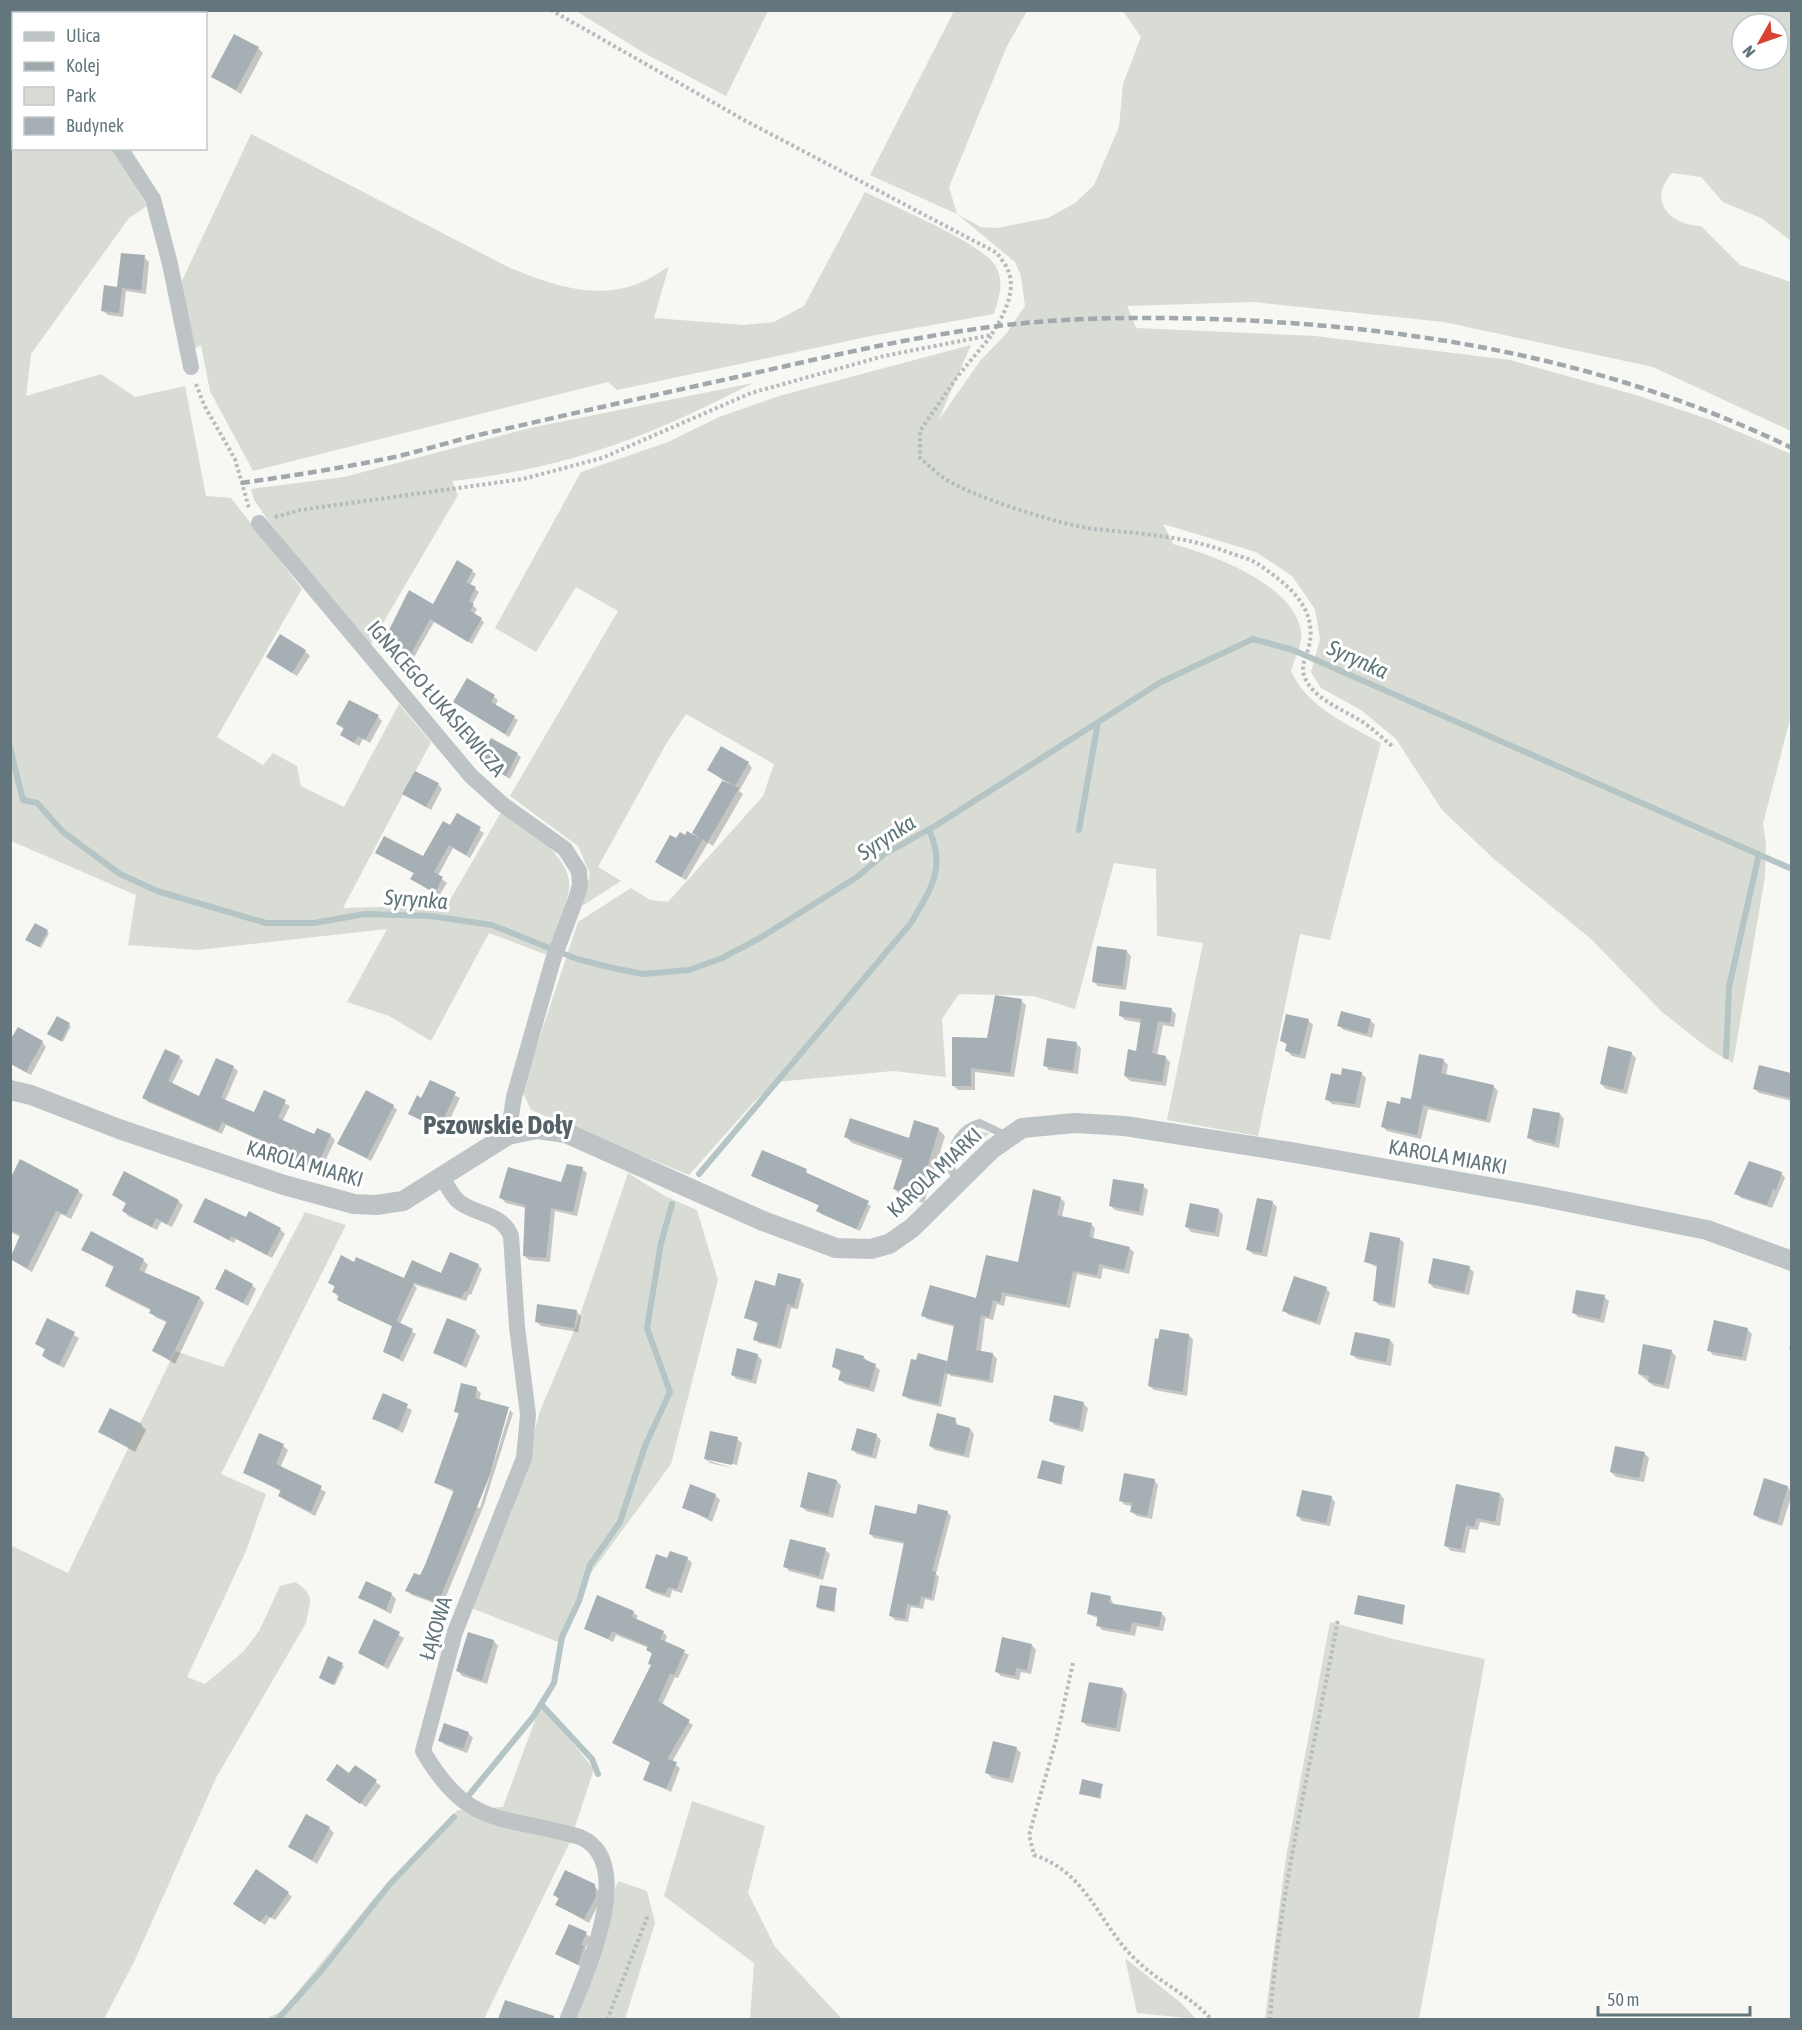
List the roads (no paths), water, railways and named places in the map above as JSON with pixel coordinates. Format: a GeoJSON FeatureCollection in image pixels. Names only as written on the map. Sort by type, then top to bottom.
{"type":"FeatureCollection","features":[{"type":"Feature","properties":{"kind":"street"},"geometry":{"type":"LineString","coordinates":[[121,150],[153,199],[170,264],[191,367]]}},
{"type":"Feature","properties":{"kind":"street","name":"IGNACEGO ŁUKASIEWICZA"},"geometry":{"type":"LineString","coordinates":[[259,523],[471,776],[502,804],[548,834],[573,859],[579,872],[580,885],[553,960],[514,1097],[508,1134]]}},
{"type":"Feature","properties":{"kind":"street","name":"KAROLA MIARKI"},"geometry":{"type":"LineString","coordinates":[[10,1090],[31,1095],[119,1129],[273,1181],[354,1203],[376,1205],[403,1202],[508,1134],[537,1129],[566,1133],[763,1221],[836,1248],[871,1249],[889,1244],[912,1228],[992,1149],[1022,1128],[1075,1123],[1125,1126],[1296,1153],[1539,1196],[1707,1230],[1791,1261]]}},
{"type":"Feature","properties":{"kind":"street","name":"ŁĄKOWA"},"geometry":{"type":"LineString","coordinates":[[441,1176],[457,1200],[500,1220],[511,1236],[517,1327],[528,1415],[524,1458],[455,1632],[423,1751],[434,1770],[464,1803],[494,1819],[580,1837],[587,1840],[601,1857],[608,1895],[599,1934],[568,2018]]}},
{"type":"Feature","properties":{"kind":"lane"},"geometry":{"type":"LineString","coordinates":[[958,1182],[950,1165],[957,1138],[963,1132],[980,1123],[1009,1137]]}},
{"type":"Feature","properties":{"kind":"waterway","name":"Syrynka"},"geometry":{"type":"LineString","coordinates":[[10,748],[23,800],[37,803],[63,832],[120,874],[157,891],[266,923],[314,923],[365,914],[430,916],[492,925],[577,959],[613,968],[643,974],[689,970],[722,958],[760,938],[857,877],[883,855],[935,826],[1161,682],[1253,639],[1293,650],[1792,869]]}},
{"type":"Feature","properties":{"kind":"waterway"},"geometry":{"type":"LineString","coordinates":[[1079,830],[1098,722]]}},
{"type":"Feature","properties":{"kind":"waterway"},"geometry":{"type":"LineString","coordinates":[[699,1174],[911,923],[934,878],[936,856],[929,830]]}},
{"type":"Feature","properties":{"kind":"waterway"},"geometry":{"type":"LineString","coordinates":[[1726,1056],[1729,987],[1759,854]]}},
{"type":"Feature","properties":{"kind":"waterway"},"geometry":{"type":"LineString","coordinates":[[469,1795],[533,1717],[554,1683],[562,1637],[579,1601],[590,1565],[620,1522],[645,1446],[670,1392],[647,1328],[661,1243],[672,1204]]}},
{"type":"Feature","properties":{"kind":"waterway"},"geometry":{"type":"LineString","coordinates":[[541,1704],[592,1759],[598,1774]]}},
{"type":"Feature","properties":{"kind":"waterway"},"geometry":{"type":"LineString","coordinates":[[277,2020],[322,1970],[389,1885],[454,1817]]}},
{"type":"Feature","properties":{"kind":"railway"},"geometry":{"type":"LineString","coordinates":[[241,483],[390,458],[551,418],[906,341],[998,326],[1105,318],[1213,319],[1289,323],[1437,339],[1581,370],[1652,391],[1722,417],[1792,448]]}},
{"type":"Feature","properties":{"kind":"district","name":"Pszowskie Doły"},"geometry":{"type":"Point","coordinates":[498,1124]}}]}
